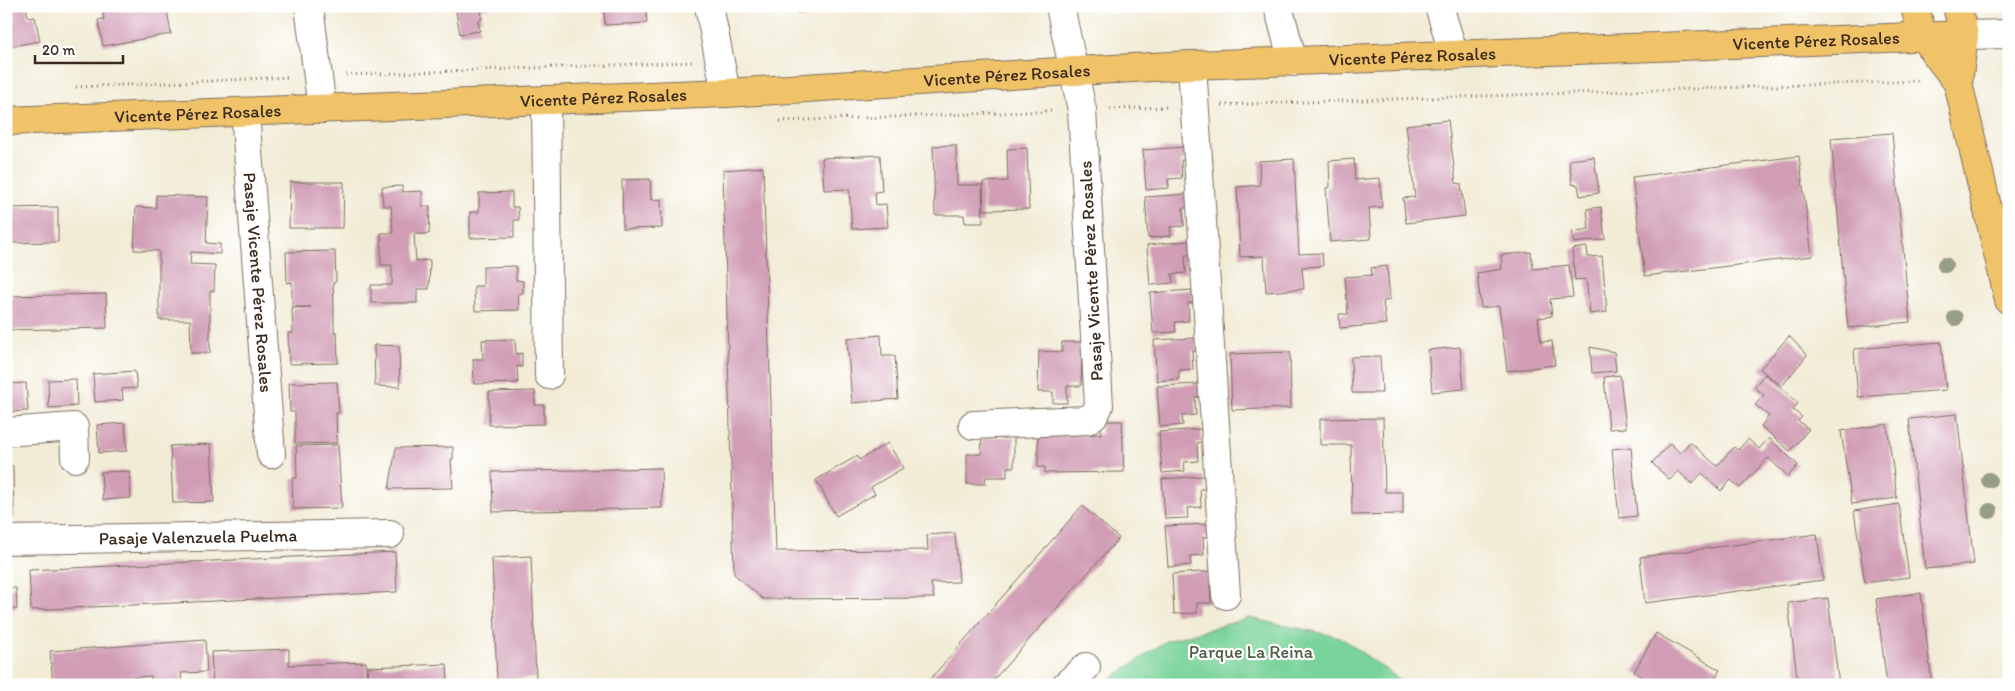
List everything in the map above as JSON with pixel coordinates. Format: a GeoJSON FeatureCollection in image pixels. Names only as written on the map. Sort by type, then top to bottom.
{"type":"FeatureCollection","features":[{"type":"Feature","properties":{"kind":"main road"},"geometry":{"type":"LineString","coordinates":[[1915,6],[1922,36],[1958,83]]}},
{"type":"Feature","properties":{"kind":"main road"},"geometry":{"type":"LineString","coordinates":[[1957,6],[1964,35],[1958,83],[2009,300]]}},
{"type":"Feature","properties":{"kind":"main road","name":"Vicente Pérez Rosales"},"geometry":{"type":"LineString","coordinates":[[6,121],[726,93],[1074,70],[1964,35]]}},
{"type":"Feature","properties":{"kind":"street"},"geometry":{"type":"LineString","coordinates":[[309,6],[322,109]]}},
{"type":"Feature","properties":{"kind":"street"},"geometry":{"type":"LineString","coordinates":[[709,6],[726,93]]}},
{"type":"Feature","properties":{"kind":"street","name":"Pasaje Vicente Pérez Rosales"},"geometry":{"type":"LineString","coordinates":[[973,425],[1087,420],[1094,415],[1099,406],[1082,110],[1060,6]]}},
{"type":"Feature","properties":{"kind":"street"},"geometry":{"type":"LineString","coordinates":[[1278,6],[1293,62]]}},
{"type":"Feature","properties":{"kind":"street"},"geometry":{"type":"LineString","coordinates":[[1440,6],[1454,55]]}},
{"type":"Feature","properties":{"kind":"street","name":"Vicente Pérez Rosales"},"geometry":{"type":"LineString","coordinates":[[1964,35],[2009,34]]}},
{"type":"Feature","properties":{"kind":"street"},"geometry":{"type":"LineString","coordinates":[[1192,65],[1226,595]]}},
{"type":"Feature","properties":{"kind":"street"},"geometry":{"type":"LineString","coordinates":[[546,100],[548,375]]}},
{"type":"Feature","properties":{"kind":"street","name":"Pasaje Vicente Pérez Rosales"},"geometry":{"type":"LineString","coordinates":[[245,112],[271,454]]}},
{"type":"Feature","properties":{"kind":"street"},"geometry":{"type":"LineString","coordinates":[[6,432],[74,427],[75,458]]}},
{"type":"Feature","properties":{"kind":"street","name":"Pasaje Valenzuela Puelma"},"geometry":{"type":"LineString","coordinates":[[6,540],[390,534]]}},
{"type":"Feature","properties":{"kind":"street"},"geometry":{"type":"LineString","coordinates":[[1066,685],[1086,666]]}},
{"type":"Feature","properties":{"kind":"path"},"geometry":{"type":"LineString","coordinates":[[74,87],[720,61]]}},
{"type":"Feature","properties":{"kind":"path"},"geometry":{"type":"LineString","coordinates":[[773,121],[1907,80],[1958,83]]}},
{"type":"Feature","properties":{"kind":"green space","name":"Parque La Reina"},"geometry":{"type":"Polygon","coordinates":[[[1249,618],[1340,637],[1407,685],[1102,685],[1166,641],[1249,618]]]}},
{"type":"Feature","properties":{"kind":"building"},"geometry":{"type":"Polygon","coordinates":[[[6,6],[26,6],[28,18],[35,17],[40,41],[6,47],[6,6]]]}},
{"type":"Feature","properties":{"kind":"building"},"geometry":{"type":"Polygon","coordinates":[[[102,6],[160,6],[161,10],[167,9],[171,34],[103,46],[98,20],[104,19],[102,6]]]}},
{"type":"Feature","properties":{"kind":"building"},"geometry":{"type":"Polygon","coordinates":[[[455,6],[491,7],[481,9],[482,19],[478,21],[480,31],[460,34],[455,6]]]}},
{"type":"Feature","properties":{"kind":"building"},"geometry":{"type":"Polygon","coordinates":[[[589,6],[646,6],[647,23],[605,25],[604,9],[589,9],[589,6]]]}},
{"type":"Feature","properties":{"kind":"building"},"geometry":{"type":"Polygon","coordinates":[[[796,6],[857,6],[857,8],[797,13],[796,6]]]}},
{"type":"Feature","properties":{"kind":"building"},"geometry":{"type":"Polygon","coordinates":[[[1448,120],[1456,183],[1461,184],[1465,216],[1406,223],[1403,198],[1415,197],[1406,125],[1448,120]]]}},
{"type":"Feature","properties":{"kind":"building"},"geometry":{"type":"Polygon","coordinates":[[[1892,133],[1910,322],[1848,328],[1831,138],[1892,133]]]}},
{"type":"Feature","properties":{"kind":"building"},"geometry":{"type":"Polygon","coordinates":[[[956,145],[957,185],[982,185],[983,223],[965,223],[964,215],[935,215],[933,146],[956,145]]]}},
{"type":"Feature","properties":{"kind":"building"},"geometry":{"type":"Polygon","coordinates":[[[1185,147],[1186,160],[1181,160],[1182,178],[1168,179],[1169,188],[1146,190],[1143,150],[1185,147]]]}},
{"type":"Feature","properties":{"kind":"building"},"geometry":{"type":"Polygon","coordinates":[[[1027,148],[1029,209],[984,210],[983,182],[1008,181],[1007,149],[1027,148]]]}},
{"type":"Feature","properties":{"kind":"building"},"geometry":{"type":"Polygon","coordinates":[[[880,155],[882,191],[875,192],[876,205],[886,204],[888,227],[852,229],[849,189],[824,190],[822,158],[880,155]]]}},
{"type":"Feature","properties":{"kind":"building"},"geometry":{"type":"Polygon","coordinates":[[[1799,156],[1812,256],[1645,276],[1632,177],[1799,156]]]}},
{"type":"Feature","properties":{"kind":"building"},"geometry":{"type":"Polygon","coordinates":[[[1594,157],[1599,193],[1580,196],[1578,185],[1572,184],[1569,160],[1594,157]]]}},
{"type":"Feature","properties":{"kind":"building"},"geometry":{"type":"Polygon","coordinates":[[[1294,159],[1299,254],[1322,253],[1323,266],[1302,267],[1304,289],[1266,292],[1264,256],[1240,257],[1237,187],[1260,185],[1259,161],[1294,159]]]}},
{"type":"Feature","properties":{"kind":"building"},"geometry":{"type":"Polygon","coordinates":[[[1354,159],[1355,180],[1380,178],[1382,207],[1369,208],[1371,239],[1330,242],[1326,188],[1330,187],[1329,161],[1354,159]]]}},
{"type":"Feature","properties":{"kind":"building"},"geometry":{"type":"Polygon","coordinates":[[[763,167],[776,551],[928,550],[927,535],[955,533],[959,582],[931,583],[934,598],[763,599],[734,574],[723,170],[763,167]]]}},
{"type":"Feature","properties":{"kind":"building"},"geometry":{"type":"Polygon","coordinates":[[[650,179],[651,200],[661,199],[662,228],[623,229],[622,180],[650,179]]]}},
{"type":"Feature","properties":{"kind":"building"},"geometry":{"type":"Polygon","coordinates":[[[290,182],[344,182],[343,228],[289,228],[290,182]]]}},
{"type":"Feature","properties":{"kind":"building"},"geometry":{"type":"Polygon","coordinates":[[[402,186],[403,192],[422,191],[422,206],[430,206],[429,234],[414,234],[416,261],[430,260],[429,289],[417,289],[417,303],[371,303],[371,285],[392,285],[392,265],[381,265],[381,233],[393,233],[391,206],[383,206],[382,187],[402,186]]]}},
{"type":"Feature","properties":{"kind":"building"},"geometry":{"type":"Polygon","coordinates":[[[512,192],[512,207],[518,207],[519,220],[514,220],[514,237],[470,238],[470,212],[479,212],[479,193],[512,192]]]}},
{"type":"Feature","properties":{"kind":"building"},"geometry":{"type":"Polygon","coordinates":[[[1187,194],[1188,208],[1183,208],[1184,226],[1170,227],[1171,236],[1148,238],[1145,197],[1187,194]]]}},
{"type":"Feature","properties":{"kind":"building"},"geometry":{"type":"Polygon","coordinates":[[[156,195],[208,197],[206,243],[220,244],[220,254],[191,252],[190,264],[215,265],[214,291],[210,291],[210,353],[191,353],[190,320],[159,320],[159,251],[134,250],[136,207],[156,208],[156,195]]]}},
{"type":"Feature","properties":{"kind":"building"},"geometry":{"type":"Polygon","coordinates":[[[58,207],[58,242],[6,243],[6,208],[58,207]]]}},
{"type":"Feature","properties":{"kind":"building"},"geometry":{"type":"Polygon","coordinates":[[[1601,207],[1605,239],[1574,243],[1572,232],[1589,229],[1587,209],[1601,207]]]}},
{"type":"Feature","properties":{"kind":"building"},"geometry":{"type":"Polygon","coordinates":[[[1189,241],[1190,255],[1185,255],[1186,273],[1172,274],[1173,283],[1150,285],[1147,245],[1189,241]]]}},
{"type":"Feature","properties":{"kind":"building"},"geometry":{"type":"Polygon","coordinates":[[[1587,247],[1588,257],[1602,256],[1607,312],[1590,314],[1586,279],[1575,280],[1572,249],[1587,247]]]}},
{"type":"Feature","properties":{"kind":"building"},"geometry":{"type":"Polygon","coordinates":[[[335,251],[336,282],[333,283],[334,332],[337,332],[338,363],[289,364],[288,333],[293,333],[292,308],[311,307],[292,307],[292,282],[287,283],[286,252],[335,251]]]}},
{"type":"Feature","properties":{"kind":"building"},"geometry":{"type":"Polygon","coordinates":[[[1531,252],[1533,269],[1569,265],[1573,297],[1550,299],[1552,316],[1538,318],[1541,342],[1552,341],[1555,365],[1507,371],[1499,306],[1481,308],[1477,273],[1502,269],[1501,255],[1531,252]]]}},
{"type":"Feature","properties":{"kind":"building"},"geometry":{"type":"Polygon","coordinates":[[[516,266],[516,280],[523,281],[523,293],[518,294],[519,310],[475,311],[474,286],[483,286],[483,267],[516,266]]]}},
{"type":"Feature","properties":{"kind":"building"},"geometry":{"type":"Polygon","coordinates":[[[1387,266],[1390,299],[1383,302],[1386,324],[1340,328],[1339,314],[1348,314],[1345,277],[1372,275],[1371,268],[1387,266]]]}},
{"type":"Feature","properties":{"kind":"building"},"geometry":{"type":"Polygon","coordinates":[[[1192,290],[1193,303],[1188,303],[1189,321],[1175,322],[1176,332],[1153,333],[1150,293],[1192,290]]]}},
{"type":"Feature","properties":{"kind":"building"},"geometry":{"type":"Polygon","coordinates":[[[106,294],[107,328],[6,330],[6,296],[106,294]]]}},
{"type":"Feature","properties":{"kind":"building"},"geometry":{"type":"Polygon","coordinates":[[[881,335],[882,356],[895,356],[898,399],[852,403],[847,338],[881,335]]]}},
{"type":"Feature","properties":{"kind":"building"},"geometry":{"type":"Polygon","coordinates":[[[1789,336],[1807,355],[1782,386],[1760,369],[1789,336]]]}},
{"type":"Feature","properties":{"kind":"building"},"geometry":{"type":"Polygon","coordinates":[[[1196,338],[1197,351],[1192,351],[1193,369],[1179,370],[1179,379],[1157,381],[1154,340],[1196,338]]]}},
{"type":"Feature","properties":{"kind":"building"},"geometry":{"type":"Polygon","coordinates":[[[515,339],[516,354],[522,353],[522,367],[517,366],[518,383],[474,384],[473,359],[483,359],[482,340],[515,339]]]}},
{"type":"Feature","properties":{"kind":"building"},"geometry":{"type":"Polygon","coordinates":[[[1062,342],[1082,342],[1081,386],[1067,386],[1067,403],[1053,403],[1053,392],[1038,392],[1039,351],[1062,352],[1062,342]]]}},
{"type":"Feature","properties":{"kind":"building"},"geometry":{"type":"Polygon","coordinates":[[[1941,342],[1946,390],[1858,397],[1854,349],[1941,342]]]}},
{"type":"Feature","properties":{"kind":"building"},"geometry":{"type":"Polygon","coordinates":[[[374,345],[399,346],[400,387],[375,386],[374,345]]]}},
{"type":"Feature","properties":{"kind":"building"},"geometry":{"type":"Polygon","coordinates":[[[1460,347],[1464,389],[1432,392],[1428,350],[1460,347]]]}},
{"type":"Feature","properties":{"kind":"building"},"geometry":{"type":"Polygon","coordinates":[[[1590,347],[1614,352],[1616,371],[1592,373],[1590,347]]]}},
{"type":"Feature","properties":{"kind":"building"},"geometry":{"type":"Polygon","coordinates":[[[1290,352],[1291,408],[1232,410],[1230,354],[1290,352]]]}},
{"type":"Feature","properties":{"kind":"building"},"geometry":{"type":"Polygon","coordinates":[[[1380,356],[1382,393],[1352,393],[1351,357],[1380,356]]]}},
{"type":"Feature","properties":{"kind":"building"},"geometry":{"type":"Polygon","coordinates":[[[135,371],[137,388],[122,389],[123,400],[95,402],[93,374],[135,371]]]}},
{"type":"Feature","properties":{"kind":"building"},"geometry":{"type":"Polygon","coordinates":[[[1765,374],[1798,403],[1793,410],[1802,417],[1798,421],[1809,429],[1790,451],[1761,426],[1769,416],[1755,405],[1764,395],[1754,387],[1765,374]]]}},
{"type":"Feature","properties":{"kind":"building"},"geometry":{"type":"Polygon","coordinates":[[[1620,375],[1626,428],[1609,429],[1604,377],[1620,375]]]}},
{"type":"Feature","properties":{"kind":"building"},"geometry":{"type":"Polygon","coordinates":[[[76,379],[77,406],[49,408],[48,380],[76,379]]]}},
{"type":"Feature","properties":{"kind":"building"},"geometry":{"type":"Polygon","coordinates":[[[337,382],[339,413],[336,413],[337,443],[295,444],[295,412],[290,412],[289,383],[337,382]]]}},
{"type":"Feature","properties":{"kind":"building"},"geometry":{"type":"Polygon","coordinates":[[[26,383],[28,411],[6,412],[6,384],[26,383]]]}},
{"type":"Feature","properties":{"kind":"building"},"geometry":{"type":"Polygon","coordinates":[[[1199,384],[1201,397],[1195,397],[1196,415],[1182,416],[1183,425],[1160,427],[1157,386],[1199,384]]]}},
{"type":"Feature","properties":{"kind":"building"},"geometry":{"type":"Polygon","coordinates":[[[535,391],[535,405],[544,405],[544,424],[489,425],[489,392],[535,391]]]}},
{"type":"Feature","properties":{"kind":"building"},"geometry":{"type":"Polygon","coordinates":[[[1957,414],[1974,564],[1925,569],[1909,419],[1957,414]]]}},
{"type":"Feature","properties":{"kind":"building"},"geometry":{"type":"Polygon","coordinates":[[[1383,418],[1385,492],[1403,492],[1403,514],[1352,515],[1351,445],[1320,445],[1320,419],[1383,418]]]}},
{"type":"Feature","properties":{"kind":"building"},"geometry":{"type":"Polygon","coordinates":[[[1101,421],[1122,421],[1124,472],[1045,473],[1045,467],[1038,467],[1038,436],[1101,434],[1101,421]]]}},
{"type":"Feature","properties":{"kind":"building"},"geometry":{"type":"Polygon","coordinates":[[[125,423],[127,451],[99,453],[97,425],[125,423]]]}},
{"type":"Feature","properties":{"kind":"building"},"geometry":{"type":"Polygon","coordinates":[[[1887,424],[1897,498],[1852,504],[1841,431],[1887,424]]]}},
{"type":"Feature","properties":{"kind":"building"},"geometry":{"type":"Polygon","coordinates":[[[1201,429],[1202,442],[1197,443],[1198,461],[1184,462],[1185,471],[1162,473],[1159,432],[1201,429]]]}},
{"type":"Feature","properties":{"kind":"building"},"geometry":{"type":"Polygon","coordinates":[[[982,437],[1014,437],[1014,467],[1007,467],[1007,477],[985,477],[986,484],[967,484],[967,454],[981,454],[982,437]]]}},
{"type":"Feature","properties":{"kind":"building"},"geometry":{"type":"Polygon","coordinates":[[[1769,438],[1798,465],[1788,476],[1768,458],[1740,488],[1731,480],[1721,491],[1702,473],[1692,484],[1678,471],[1670,480],[1652,463],[1670,443],[1680,453],[1690,442],[1717,466],[1734,447],[1738,450],[1748,439],[1759,449],[1769,438]]]}},
{"type":"Feature","properties":{"kind":"building"},"geometry":{"type":"Polygon","coordinates":[[[888,443],[903,468],[871,487],[875,494],[836,516],[816,480],[857,456],[859,460],[888,443]]]}},
{"type":"Feature","properties":{"kind":"building"},"geometry":{"type":"Polygon","coordinates":[[[211,444],[214,502],[173,503],[170,446],[211,444]]]}},
{"type":"Feature","properties":{"kind":"building"},"geometry":{"type":"Polygon","coordinates":[[[338,445],[342,508],[293,509],[292,478],[297,478],[296,446],[338,445]]]}},
{"type":"Feature","properties":{"kind":"building"},"geometry":{"type":"Polygon","coordinates":[[[453,447],[453,459],[451,459],[453,488],[389,489],[396,448],[453,447]]]}},
{"type":"Feature","properties":{"kind":"building"},"geometry":{"type":"Polygon","coordinates":[[[1631,447],[1637,516],[1619,518],[1612,449],[1631,447]]]}},
{"type":"Feature","properties":{"kind":"building"},"geometry":{"type":"Polygon","coordinates":[[[6,466],[13,466],[14,518],[6,518],[6,466]]]}},
{"type":"Feature","properties":{"kind":"building"},"geometry":{"type":"Polygon","coordinates":[[[661,468],[662,508],[493,512],[492,472],[661,468]]]}},
{"type":"Feature","properties":{"kind":"building"},"geometry":{"type":"Polygon","coordinates":[[[129,471],[131,498],[103,500],[101,472],[129,471]]]}},
{"type":"Feature","properties":{"kind":"building"},"geometry":{"type":"Polygon","coordinates":[[[1204,476],[1205,489],[1200,489],[1201,507],[1187,508],[1188,518],[1165,519],[1162,479],[1204,476]]]}},
{"type":"Feature","properties":{"kind":"building"},"geometry":{"type":"Polygon","coordinates":[[[1899,504],[1909,577],[1865,583],[1854,511],[1899,504]]]}},
{"type":"Feature","properties":{"kind":"building"},"geometry":{"type":"Polygon","coordinates":[[[1082,506],[1119,538],[989,685],[925,685],[1082,506]]]}},
{"type":"Feature","properties":{"kind":"building"},"geometry":{"type":"Polygon","coordinates":[[[1207,524],[1208,537],[1203,537],[1204,555],[1190,556],[1191,565],[1168,567],[1165,526],[1207,524]]]}},
{"type":"Feature","properties":{"kind":"building"},"geometry":{"type":"Polygon","coordinates":[[[1817,534],[1823,580],[1645,603],[1640,557],[1817,534]]]}},
{"type":"Feature","properties":{"kind":"building"},"geometry":{"type":"Polygon","coordinates":[[[395,552],[397,592],[31,610],[29,570],[395,552]]]}},
{"type":"Feature","properties":{"kind":"building"},"geometry":{"type":"Polygon","coordinates":[[[531,556],[536,678],[497,680],[492,558],[531,556]]]}},
{"type":"Feature","properties":{"kind":"building"},"geometry":{"type":"Polygon","coordinates":[[[1214,571],[1215,584],[1210,585],[1211,603],[1197,603],[1197,613],[1174,614],[1172,574],[1214,571]]]}},
{"type":"Feature","properties":{"kind":"building"},"geometry":{"type":"Polygon","coordinates":[[[6,588],[16,588],[17,609],[6,609],[6,588]]]}},
{"type":"Feature","properties":{"kind":"building"},"geometry":{"type":"Polygon","coordinates":[[[1921,593],[1932,685],[1887,685],[1876,599],[1921,593]]]}},
{"type":"Feature","properties":{"kind":"building"},"geometry":{"type":"Polygon","coordinates":[[[1828,598],[1839,685],[1798,685],[1788,603],[1828,598]]]}},
{"type":"Feature","properties":{"kind":"building"},"geometry":{"type":"Polygon","coordinates":[[[1656,633],[1720,670],[1711,685],[1655,685],[1634,672],[1656,633]]]}},
{"type":"Feature","properties":{"kind":"building"},"geometry":{"type":"Polygon","coordinates":[[[205,640],[207,672],[181,673],[182,685],[152,685],[151,676],[53,684],[50,651],[205,640]]]}},
{"type":"Feature","properties":{"kind":"building"},"geometry":{"type":"Polygon","coordinates":[[[289,649],[289,665],[366,662],[367,685],[290,685],[290,682],[264,682],[264,685],[213,685],[211,652],[289,649]]]}},
{"type":"Feature","properties":{"kind":"building"},"geometry":{"type":"Polygon","coordinates":[[[447,664],[448,685],[368,685],[367,667],[447,664]]]}}]}
